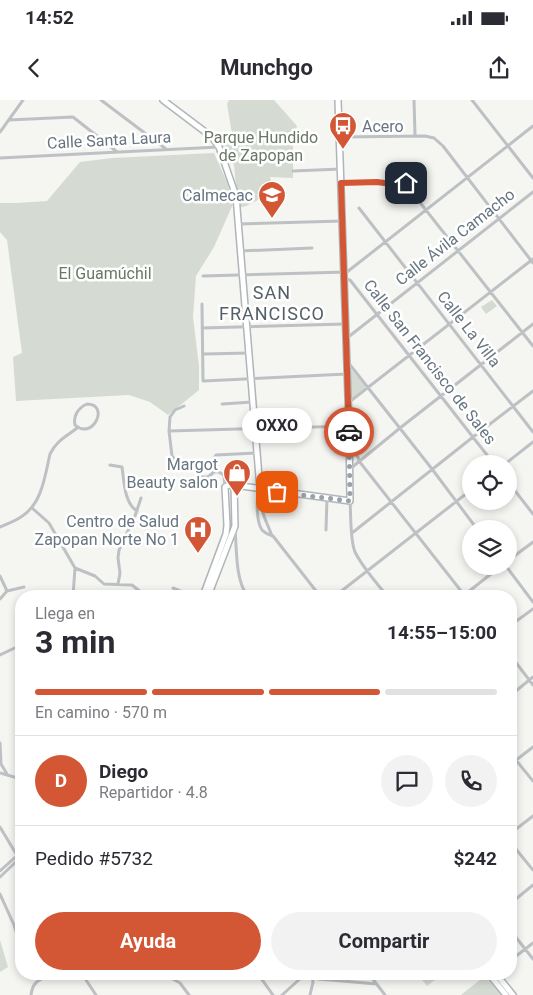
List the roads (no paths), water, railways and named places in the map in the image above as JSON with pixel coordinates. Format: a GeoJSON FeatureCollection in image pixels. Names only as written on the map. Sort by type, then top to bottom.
{"type":"FeatureCollection","features":[{"type":"Feature","properties":{"kind":"main road"},"geometry":{"type":"LineString","coordinates":[[163,100],[212,137],[219,146],[236,196],[260,489]]}},
{"type":"Feature","properties":{"kind":"main road"},"geometry":{"type":"LineString","coordinates":[[205,590],[226,534],[225,487],[229,485],[350,501],[338,100]]}},
{"type":"Feature","properties":{"kind":"main road"},"geometry":{"type":"LineString","coordinates":[[210,590],[235,526],[234,486]]}},
{"type":"Feature","properties":{"kind":"main road"},"geometry":{"type":"LineString","coordinates":[[497,980],[506,995]]}},
{"type":"Feature","properties":{"kind":"main road"},"geometry":{"type":"LineString","coordinates":[[498,980],[512,995]]}},
{"type":"Feature","properties":{"kind":"street"},"geometry":{"type":"LineString","coordinates":[[0,132],[23,100]]}},
{"type":"Feature","properties":{"kind":"street"},"geometry":{"type":"LineString","coordinates":[[100,100],[167,150]]}},
{"type":"Feature","properties":{"kind":"street"},"geometry":{"type":"LineString","coordinates":[[414,100],[415,136]]}},
{"type":"Feature","properties":{"kind":"street"},"geometry":{"type":"LineString","coordinates":[[472,100],[533,178]]}},
{"type":"Feature","properties":{"kind":"street"},"geometry":{"type":"LineString","coordinates":[[9,120],[74,117],[117,152]]}},
{"type":"Feature","properties":{"kind":"street"},"geometry":{"type":"LineString","coordinates":[[203,276],[344,272],[349,270],[533,126]]}},
{"type":"Feature","properties":{"kind":"street"},"geometry":{"type":"LineString","coordinates":[[340,137],[425,136],[434,138],[443,146],[532,260],[348,403]]}},
{"type":"Feature","properties":{"kind":"street","name":"Calle Santa Laura"},"geometry":{"type":"LineString","coordinates":[[0,158],[219,146]]}},
{"type":"Feature","properties":{"kind":"street"},"geometry":{"type":"LineString","coordinates":[[393,166],[533,346]]}},
{"type":"Feature","properties":{"kind":"street"},"geometry":{"type":"LineString","coordinates":[[294,171],[341,169]]}},
{"type":"Feature","properties":{"kind":"street"},"geometry":{"type":"LineString","coordinates":[[341,183],[377,182],[407,186]]}},
{"type":"Feature","properties":{"kind":"street","name":"Calle Ávila Camacho"},"geometry":{"type":"LineString","coordinates":[[346,339],[533,192]]}},
{"type":"Feature","properties":{"kind":"street","name":"Calle La Villa"},"geometry":{"type":"LineString","coordinates":[[359,208],[533,432]]}},
{"type":"Feature","properties":{"kind":"street"},"geometry":{"type":"LineString","coordinates":[[238,224],[342,221]]}},
{"type":"Feature","properties":{"kind":"street"},"geometry":{"type":"LineString","coordinates":[[240,251],[312,248]]}},
{"type":"Feature","properties":{"kind":"street","name":"Calle San Francisco de Sales"},"geometry":{"type":"LineString","coordinates":[[344,279],[350,280],[487,455]]}},
{"type":"Feature","properties":{"kind":"street"},"geometry":{"type":"LineString","coordinates":[[202,304],[203,381],[347,374]]}},
{"type":"Feature","properties":{"kind":"street"},"geometry":{"type":"LineString","coordinates":[[202,328],[345,324]]}},
{"type":"Feature","properties":{"kind":"street"},"geometry":{"type":"LineString","coordinates":[[350,469],[533,324]]}},
{"type":"Feature","properties":{"kind":"street"},"geometry":{"type":"LineString","coordinates":[[204,354],[249,353]]}},
{"type":"Feature","properties":{"kind":"street"},"geometry":{"type":"LineString","coordinates":[[347,360],[470,520]]}},
{"type":"Feature","properties":{"kind":"street"},"geometry":{"type":"LineString","coordinates":[[352,533],[533,391]]}},
{"type":"Feature","properties":{"kind":"street"},"geometry":{"type":"LineString","coordinates":[[222,404],[253,402]]}},
{"type":"Feature","properties":{"kind":"street"},"geometry":{"type":"LineString","coordinates":[[0,527],[22,516],[32,508],[42,487],[52,449],[60,440],[77,428],[89,428],[96,423],[98,416],[95,406],[87,404],[78,411],[74,419],[77,428]]}},
{"type":"Feature","properties":{"kind":"street"},"geometry":{"type":"LineString","coordinates":[[184,406],[175,410],[170,417],[169,431],[174,460],[194,469],[202,478],[208,477],[214,472],[219,472],[234,486]]}},
{"type":"Feature","properties":{"kind":"street"},"geometry":{"type":"LineString","coordinates":[[169,431],[349,426]]}},
{"type":"Feature","properties":{"kind":"street"},"geometry":{"type":"LineString","coordinates":[[516,455],[533,442]]}},
{"type":"Feature","properties":{"kind":"street"},"geometry":{"type":"LineString","coordinates":[[349,448],[358,457],[459,590]]}},
{"type":"Feature","properties":{"kind":"street"},"geometry":{"type":"LineString","coordinates":[[214,472],[213,460],[216,455],[258,453]]}},
{"type":"Feature","properties":{"kind":"street"},"geometry":{"type":"LineString","coordinates":[[110,465],[122,467],[124,491],[133,509],[136,511]]}},
{"type":"Feature","properties":{"kind":"street"},"geometry":{"type":"LineString","coordinates":[[224,476],[225,487]]}},
{"type":"Feature","properties":{"kind":"street"},"geometry":{"type":"LineString","coordinates":[[260,489],[262,509],[272,536],[315,590]]}},
{"type":"Feature","properties":{"kind":"street"},"geometry":{"type":"LineString","coordinates":[[260,489],[257,496],[259,524],[266,534],[272,536]]}},
{"type":"Feature","properties":{"kind":"street"},"geometry":{"type":"LineString","coordinates":[[517,493],[533,514]]}},
{"type":"Feature","properties":{"kind":"street"},"geometry":{"type":"LineString","coordinates":[[343,590],[462,497]]}},
{"type":"Feature","properties":{"kind":"street"},"geometry":{"type":"LineString","coordinates":[[118,584],[120,573],[119,550],[141,498]]}},
{"type":"Feature","properties":{"kind":"street"},"geometry":{"type":"LineString","coordinates":[[326,530],[327,498]]}},
{"type":"Feature","properties":{"kind":"street"},"geometry":{"type":"LineString","coordinates":[[350,501],[355,550],[367,571],[382,590]]}},
{"type":"Feature","properties":{"kind":"street"},"geometry":{"type":"LineString","coordinates":[[32,508],[49,523],[75,568],[73,590]]}},
{"type":"Feature","properties":{"kind":"street"},"geometry":{"type":"LineString","coordinates":[[235,526],[239,577],[243,590]]}},
{"type":"Feature","properties":{"kind":"street"},"geometry":{"type":"LineString","coordinates":[[517,554],[533,542]]}},
{"type":"Feature","properties":{"kind":"street"},"geometry":{"type":"LineString","coordinates":[[75,568],[95,576],[104,584],[132,585],[139,590]]}},
{"type":"Feature","properties":{"kind":"street"},"geometry":{"type":"LineString","coordinates":[[471,590],[490,575]]}},
{"type":"Feature","properties":{"kind":"street"},"geometry":{"type":"LineString","coordinates":[[513,575],[533,602]]}},
{"type":"Feature","properties":{"kind":"street"},"geometry":{"type":"LineString","coordinates":[[0,576],[7,591]]}},
{"type":"Feature","properties":{"kind":"street"},"geometry":{"type":"LineString","coordinates":[[0,599],[7,591],[24,587]]}},
{"type":"Feature","properties":{"kind":"street"},"geometry":{"type":"LineString","coordinates":[[172,588],[177,590]]}},
{"type":"Feature","properties":{"kind":"street"},"geometry":{"type":"LineString","coordinates":[[517,621],[533,609]]}},
{"type":"Feature","properties":{"kind":"street"},"geometry":{"type":"LineString","coordinates":[[0,655],[15,648]]}},
{"type":"Feature","properties":{"kind":"street"},"geometry":{"type":"LineString","coordinates":[[517,663],[531,679],[533,685]]}},
{"type":"Feature","properties":{"kind":"street"},"geometry":{"type":"LineString","coordinates":[[517,690],[531,679]]}},
{"type":"Feature","properties":{"kind":"street"},"geometry":{"type":"LineString","coordinates":[[0,743],[1,764],[7,774]]}},
{"type":"Feature","properties":{"kind":"street"},"geometry":{"type":"LineString","coordinates":[[517,759],[533,747]]}},
{"type":"Feature","properties":{"kind":"street"},"geometry":{"type":"LineString","coordinates":[[517,761],[533,782]]}},
{"type":"Feature","properties":{"kind":"street"},"geometry":{"type":"LineString","coordinates":[[0,773],[15,777]]}},
{"type":"Feature","properties":{"kind":"street"},"geometry":{"type":"LineString","coordinates":[[517,828],[533,816]]}},
{"type":"Feature","properties":{"kind":"street"},"geometry":{"type":"LineString","coordinates":[[0,827],[15,850]]}},
{"type":"Feature","properties":{"kind":"street"},"geometry":{"type":"LineString","coordinates":[[517,850],[533,870]]}},
{"type":"Feature","properties":{"kind":"street"},"geometry":{"type":"LineString","coordinates":[[0,871],[15,861]]}},
{"type":"Feature","properties":{"kind":"street"},"geometry":{"type":"LineString","coordinates":[[0,877],[15,863]]}},
{"type":"Feature","properties":{"kind":"street"},"geometry":{"type":"LineString","coordinates":[[517,898],[533,885]]}},
{"type":"Feature","properties":{"kind":"street"},"geometry":{"type":"LineString","coordinates":[[0,894],[15,928]]}},
{"type":"Feature","properties":{"kind":"street"},"geometry":{"type":"LineString","coordinates":[[517,939],[533,959]]}},
{"type":"Feature","properties":{"kind":"street"},"geometry":{"type":"LineString","coordinates":[[517,955],[533,943]]}},
{"type":"Feature","properties":{"kind":"street"},"geometry":{"type":"LineString","coordinates":[[31,995],[32,988],[39,980]]}},
{"type":"Feature","properties":{"kind":"street"},"geometry":{"type":"LineString","coordinates":[[86,980],[96,995]]}},
{"type":"Feature","properties":{"kind":"street"},"geometry":{"type":"LineString","coordinates":[[175,980],[184,987],[188,995]]}},
{"type":"Feature","properties":{"kind":"street"},"geometry":{"type":"LineString","coordinates":[[262,980],[273,995]]}},
{"type":"Feature","properties":{"kind":"street"},"geometry":{"type":"LineString","coordinates":[[282,995],[299,980]]}},
{"type":"Feature","properties":{"kind":"street"},"geometry":{"type":"LineString","coordinates":[[310,995],[313,980]]}},
{"type":"Feature","properties":{"kind":"street"},"geometry":{"type":"LineString","coordinates":[[330,980],[376,984]]}},
{"type":"Feature","properties":{"kind":"street"},"geometry":{"type":"LineString","coordinates":[[373,980],[385,995]]}},
{"type":"Feature","properties":{"kind":"place","name":"Acero"},"geometry":{"type":"Point","coordinates":[343,150]}},
{"type":"Feature","properties":{"kind":"place","name":"Calmecac"},"geometry":{"type":"Point","coordinates":[272,219]}},
{"type":"Feature","properties":{"kind":"place","name":"OXXO"},"geometry":{"type":"Point","coordinates":[277,492]}},
{"type":"Feature","properties":{"kind":"place","name":"Margot Beauty salon"},"geometry":{"type":"Point","coordinates":[237,497]}},
{"type":"Feature","properties":{"kind":"place","name":"Centro de Salud Zapopan Norte No 1"},"geometry":{"type":"Point","coordinates":[198,554]}},
{"type":"Feature","properties":{"kind":"district","name":"SAN FRANCISCO"},"geometry":{"type":"Point","coordinates":[272,302]}},
{"type":"Feature","properties":{"kind":"park label","name":"Parque Hundido de Zapopan"},"geometry":{"type":"Point","coordinates":[261,146]}},
{"type":"Feature","properties":{"kind":"park label","name":"El Guamúchil"},"geometry":{"type":"Point","coordinates":[105,273]}}]}
